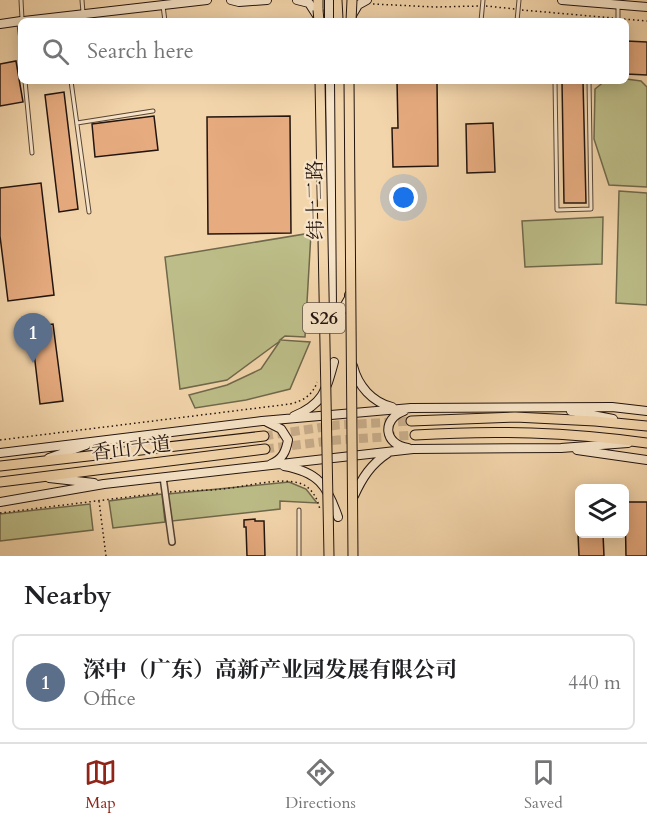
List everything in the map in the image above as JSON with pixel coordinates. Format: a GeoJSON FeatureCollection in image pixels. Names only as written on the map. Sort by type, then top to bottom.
{"type":"FeatureCollection","features":[{"type":"Feature","properties":{"kind":"highway"},"geometry":{"type":"LineString","coordinates":[[346,0],[348,18]]}},
{"type":"Feature","properties":{"kind":"highway"},"geometry":{"type":"LineString","coordinates":[[349,18],[352,0]]}},
{"type":"Feature","properties":{"kind":"highway"},"geometry":{"type":"LineString","coordinates":[[318,3],[319,18]]}},
{"type":"Feature","properties":{"kind":"highway","name":"S26"},"geometry":{"type":"LineString","coordinates":[[320,84],[329,556]]}},
{"type":"Feature","properties":{"kind":"highway","name":"S26"},"geometry":{"type":"LineString","coordinates":[[347,84],[353,556]]}},
{"type":"Feature","properties":{"kind":"highway"},"geometry":{"type":"LineString","coordinates":[[411,421],[515,417],[647,426]]}},
{"type":"Feature","properties":{"kind":"highway"},"geometry":{"type":"LineString","coordinates":[[415,435],[506,431],[570,434],[646,442]]}},
{"type":"Feature","properties":{"kind":"highway","name":"香山大道"},"geometry":{"type":"LineString","coordinates":[[0,466],[264,436]]}},
{"type":"Feature","properties":{"kind":"highway","name":"香山大道"},"geometry":{"type":"LineString","coordinates":[[0,482],[266,449]]}},
{"type":"Feature","properties":{"kind":"main road"},"geometry":{"type":"LineString","coordinates":[[68,18],[135,4],[207,0]]}},
{"type":"Feature","properties":{"kind":"main road"},"geometry":{"type":"LineString","coordinates":[[231,0],[239,2],[267,0]]}},
{"type":"Feature","properties":{"kind":"main road"},"geometry":{"type":"LineString","coordinates":[[297,0],[309,3],[317,18]]}},
{"type":"Feature","properties":{"kind":"main road"},"geometry":{"type":"LineString","coordinates":[[329,0],[329,18]]}},
{"type":"Feature","properties":{"kind":"main road"},"geometry":{"type":"LineString","coordinates":[[562,0],[647,7]]}},
{"type":"Feature","properties":{"kind":"main road"},"geometry":{"type":"LineString","coordinates":[[350,18],[358,5],[368,2]]}},
{"type":"Feature","properties":{"kind":"main road"},"geometry":{"type":"LineString","coordinates":[[0,24],[18,21]]}},
{"type":"Feature","properties":{"kind":"main road","name":"纬十二路"},"geometry":{"type":"LineString","coordinates":[[330,84],[332,307],[338,317],[349,298],[347,84]]}},
{"type":"Feature","properties":{"kind":"main road"},"geometry":{"type":"LineString","coordinates":[[350,353],[357,378],[371,397],[381,404],[399,409]]}},
{"type":"Feature","properties":{"kind":"main road"},"geometry":{"type":"LineString","coordinates":[[287,418],[317,404],[329,382],[334,363]]}},
{"type":"Feature","properties":{"kind":"main road"},"geometry":{"type":"LineString","coordinates":[[556,407],[647,426]]}},
{"type":"Feature","properties":{"kind":"main road"},"geometry":{"type":"LineString","coordinates":[[0,453],[287,418],[411,408],[612,407],[647,411]]}},
{"type":"Feature","properties":{"kind":"main road"},"geometry":{"type":"LineString","coordinates":[[411,408],[397,413],[389,423],[387,430],[391,440],[399,447],[413,449]]}},
{"type":"Feature","properties":{"kind":"main road"},"geometry":{"type":"LineString","coordinates":[[262,421],[281,429],[288,440],[286,451],[278,461],[267,465]]}},
{"type":"Feature","properties":{"kind":"main road"},"geometry":{"type":"LineString","coordinates":[[38,462],[101,440]]}},
{"type":"Feature","properties":{"kind":"main road"},"geometry":{"type":"LineString","coordinates":[[0,502],[104,484],[413,449],[561,448],[646,442]]}},
{"type":"Feature","properties":{"kind":"main road"},"geometry":{"type":"LineString","coordinates":[[561,448],[647,460]]}},
{"type":"Feature","properties":{"kind":"main road"},"geometry":{"type":"LineString","coordinates":[[354,496],[360,481],[376,461],[390,452]]}},
{"type":"Feature","properties":{"kind":"main road"},"geometry":{"type":"LineString","coordinates":[[276,464],[303,470],[315,476],[331,497],[338,517]]}},
{"type":"Feature","properties":{"kind":"main road"},"geometry":{"type":"LineString","coordinates":[[39,477],[104,484]]}},
{"type":"Feature","properties":{"kind":"street"},"geometry":{"type":"LineString","coordinates":[[163,477],[172,542]]}},
{"type":"Feature","properties":{"kind":"lane"},"geometry":{"type":"LineString","coordinates":[[21,0],[21,18]]}},
{"type":"Feature","properties":{"kind":"lane"},"geometry":{"type":"LineString","coordinates":[[82,0],[83,14]]}},
{"type":"Feature","properties":{"kind":"lane"},"geometry":{"type":"LineString","coordinates":[[481,18],[483,0]]}},
{"type":"Feature","properties":{"kind":"lane"},"geometry":{"type":"LineString","coordinates":[[518,18],[519,0]]}},
{"type":"Feature","properties":{"kind":"lane"},"geometry":{"type":"LineString","coordinates":[[163,4],[165,18]]}},
{"type":"Feature","properties":{"kind":"lane"},"geometry":{"type":"LineString","coordinates":[[618,4],[618,18]]}},
{"type":"Feature","properties":{"kind":"lane"},"geometry":{"type":"LineString","coordinates":[[25,84],[32,153]]}},
{"type":"Feature","properties":{"kind":"lane"},"geometry":{"type":"LineString","coordinates":[[71,84],[89,212]]}},
{"type":"Feature","properties":{"kind":"lane"},"geometry":{"type":"LineString","coordinates":[[555,84],[557,210],[591,209],[590,84]]}},
{"type":"Feature","properties":{"kind":"lane"},"geometry":{"type":"LineString","coordinates":[[77,123],[153,111]]}},
{"type":"Feature","properties":{"kind":"lane"},"geometry":{"type":"LineString","coordinates":[[299,510],[299,556]]}},
{"type":"Feature","properties":{"kind":"path"},"geometry":{"type":"LineString","coordinates":[[368,2],[435,7],[483,6],[600,18]]}},
{"type":"Feature","properties":{"kind":"path"},"geometry":{"type":"LineString","coordinates":[[629,20],[647,21]]}},
{"type":"Feature","properties":{"kind":"path"},"geometry":{"type":"LineString","coordinates":[[0,440],[301,402],[316,387],[318,378]]}},
{"type":"Feature","properties":{"kind":"path"},"geometry":{"type":"LineString","coordinates":[[99,501],[106,556]]}},
{"type":"Feature","properties":{"kind":"green space"},"geometry":{"type":"Polygon","coordinates":[[[629,79],[641,81],[647,87],[647,187],[609,185],[594,139],[595,89],[601,84],[629,84],[629,79]]]}},
{"type":"Feature","properties":{"kind":"green space"},"geometry":{"type":"Polygon","coordinates":[[[619,191],[647,193],[647,305],[616,303],[619,191]]]}},
{"type":"Feature","properties":{"kind":"green space"},"geometry":{"type":"Polygon","coordinates":[[[603,217],[602,264],[525,267],[522,221],[603,217]]]}},
{"type":"Feature","properties":{"kind":"green space"},"geometry":{"type":"Polygon","coordinates":[[[311,233],[305,337],[285,336],[280,340],[310,342],[290,389],[246,400],[195,408],[189,395],[227,385],[261,369],[280,341],[227,380],[180,389],[165,257],[311,233]]]}},
{"type":"Feature","properties":{"kind":"green space"},"geometry":{"type":"Polygon","coordinates":[[[289,482],[306,489],[317,503],[280,501],[280,509],[172,521],[168,494],[289,482]]]}},
{"type":"Feature","properties":{"kind":"green space"},"geometry":{"type":"Polygon","coordinates":[[[162,494],[165,522],[113,528],[109,501],[162,494]]]}},
{"type":"Feature","properties":{"kind":"green space"},"geometry":{"type":"Polygon","coordinates":[[[90,504],[93,530],[0,541],[0,514],[90,504]]]}},
{"type":"Feature","properties":{"kind":"building"},"geometry":{"type":"Polygon","coordinates":[[[629,41],[647,42],[647,75],[629,74],[629,41]]]}},
{"type":"Feature","properties":{"kind":"building"},"geometry":{"type":"Polygon","coordinates":[[[16,61],[18,84],[20,84],[23,102],[0,106],[0,64],[16,61]]]}},
{"type":"Feature","properties":{"kind":"building"},"geometry":{"type":"Polygon","coordinates":[[[397,84],[437,84],[438,166],[393,167],[392,128],[398,128],[397,84]]]}},
{"type":"Feature","properties":{"kind":"building"},"geometry":{"type":"Polygon","coordinates":[[[562,84],[583,84],[586,203],[564,203],[562,84]]]}},
{"type":"Feature","properties":{"kind":"building"},"geometry":{"type":"Polygon","coordinates":[[[64,92],[78,209],[59,212],[45,95],[64,92]]]}},
{"type":"Feature","properties":{"kind":"building"},"geometry":{"type":"Polygon","coordinates":[[[154,116],[158,150],[95,157],[92,124],[154,116]]]}},
{"type":"Feature","properties":{"kind":"building"},"geometry":{"type":"Polygon","coordinates":[[[290,116],[291,233],[208,234],[207,117],[290,116]]]}},
{"type":"Feature","properties":{"kind":"building"},"geometry":{"type":"Polygon","coordinates":[[[493,123],[495,172],[467,173],[466,124],[493,123]]]}},
{"type":"Feature","properties":{"kind":"building"},"geometry":{"type":"Polygon","coordinates":[[[41,183],[54,295],[8,301],[0,236],[0,188],[41,183]]]}},
{"type":"Feature","properties":{"kind":"building"},"geometry":{"type":"Polygon","coordinates":[[[53,324],[63,401],[40,404],[31,327],[53,324]]]}},
{"type":"Feature","properties":{"kind":"building"},"geometry":{"type":"Polygon","coordinates":[[[629,502],[647,502],[647,556],[626,556],[626,538],[629,538],[629,502]]]}},
{"type":"Feature","properties":{"kind":"building"},"geometry":{"type":"Polygon","coordinates":[[[255,519],[255,521],[264,521],[265,556],[247,556],[244,520],[255,519]]]}},
{"type":"Feature","properties":{"kind":"building"},"geometry":{"type":"Polygon","coordinates":[[[578,538],[603,538],[604,556],[579,556],[578,538]]]}},
{"type":"Feature","properties":{"kind":"tunnel"},"geometry":{"type":"LineString","coordinates":[[264,436],[337,425],[411,421]]}},
{"type":"Feature","properties":{"kind":"tunnel"},"geometry":{"type":"LineString","coordinates":[[265,449],[337,440],[415,435]]}},
{"type":"Feature","properties":{"kind":"place","name":"深中（广东）高新产业园发展有限公司"},"geometry":{"type":"Point","coordinates":[33,363]}}]}
